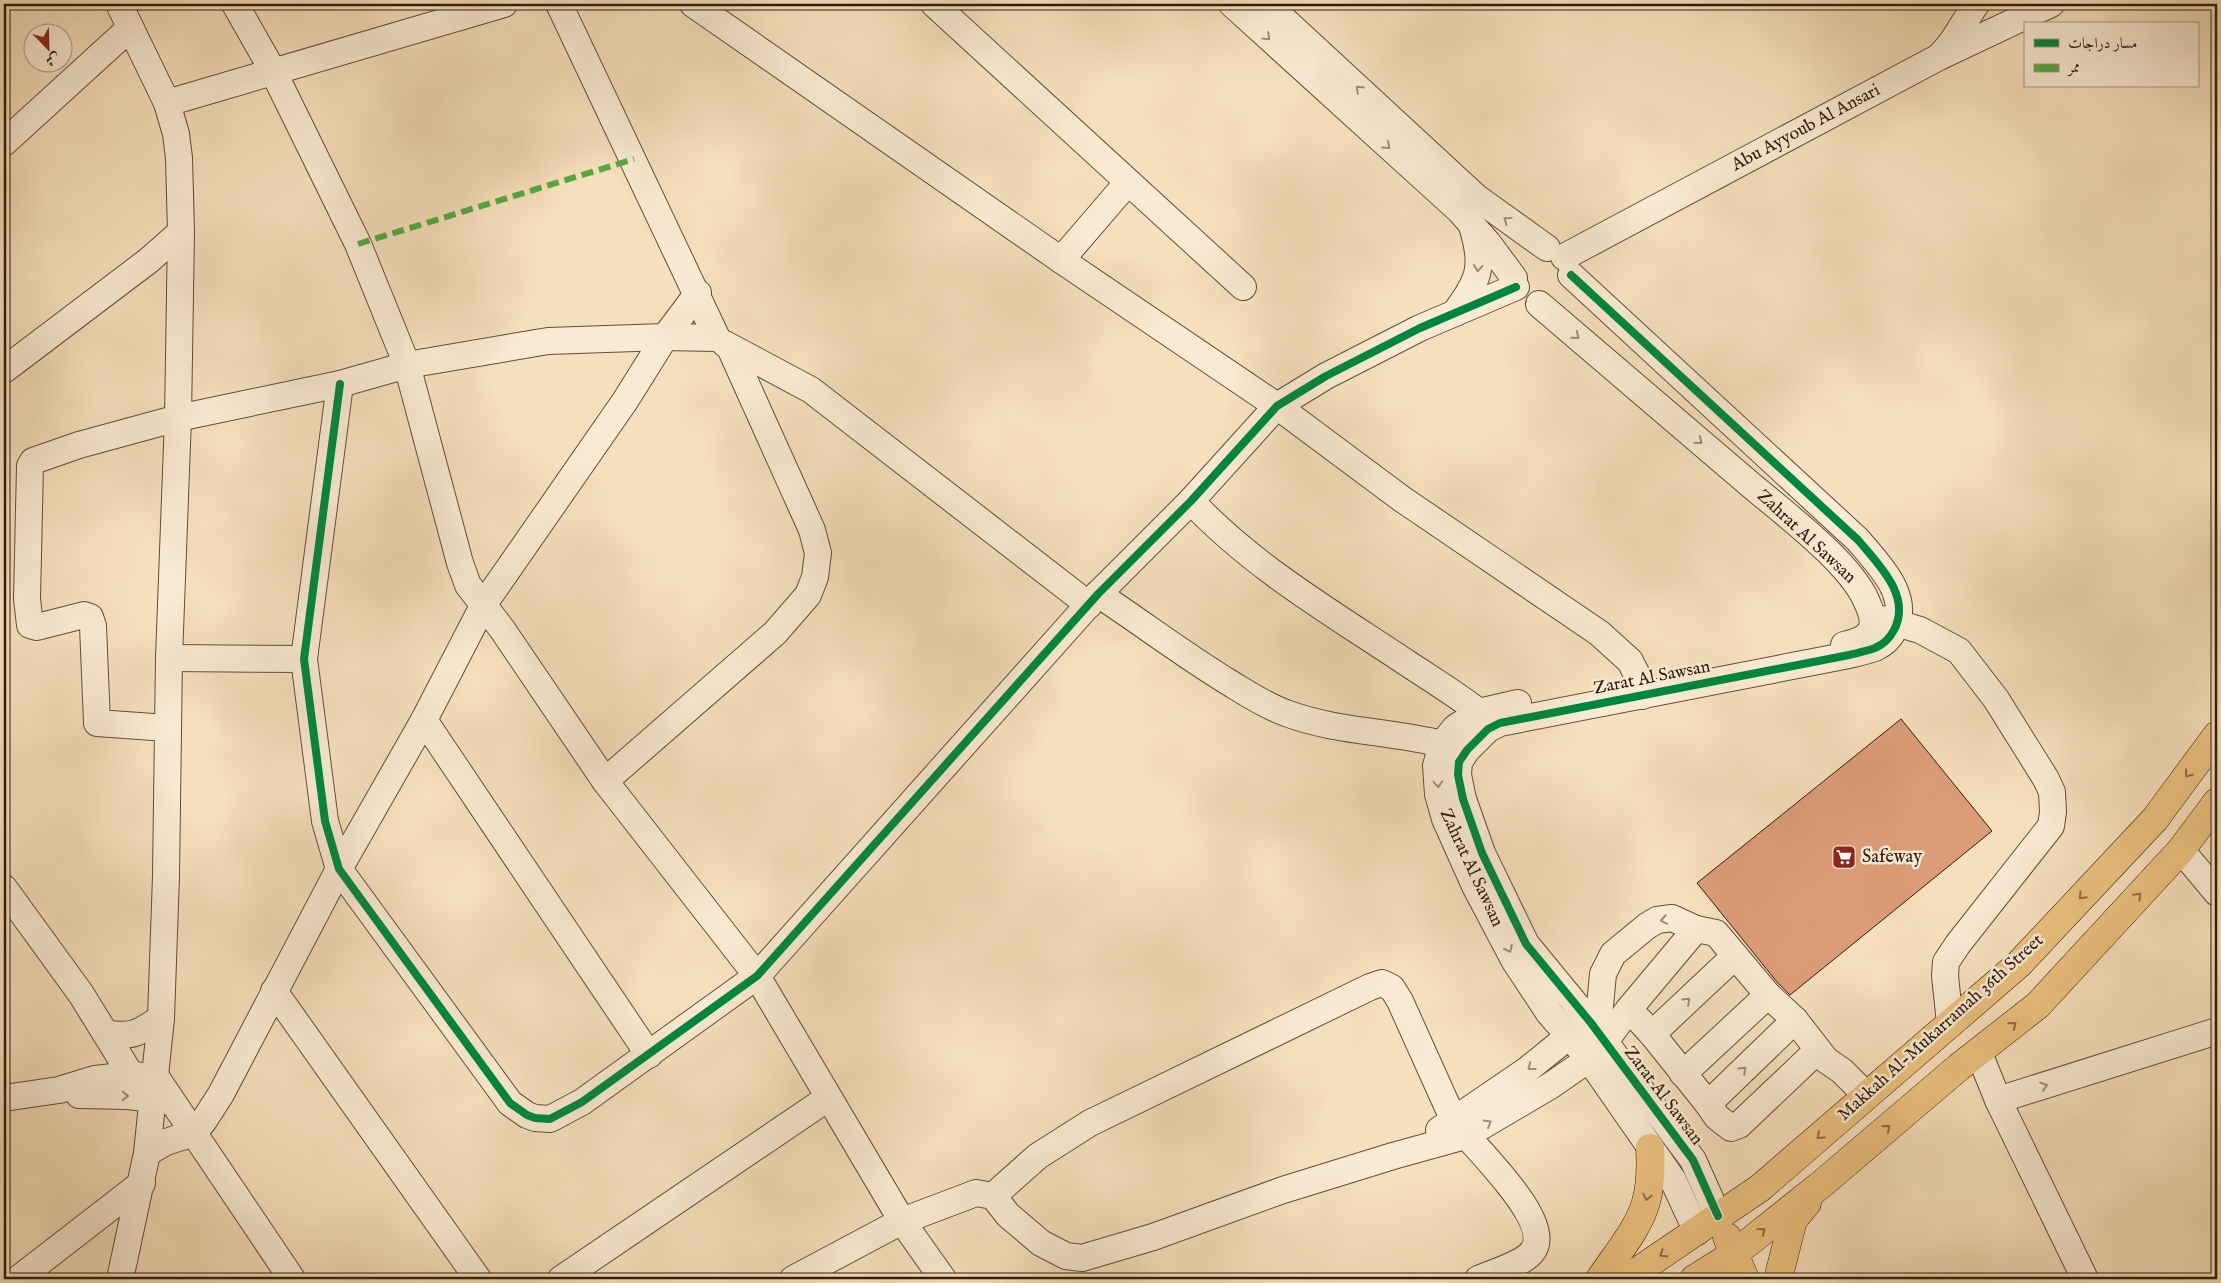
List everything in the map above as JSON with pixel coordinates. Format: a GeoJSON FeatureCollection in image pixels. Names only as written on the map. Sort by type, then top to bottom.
{"type":"FeatureCollection","features":[{"type":"Feature","properties":{"kind":"main road","name":"Makkah Al-Mukarramah 36th Street"},"geometry":{"type":"LineString","coordinates":[[1626,1279],[1760,1188],[2019,964],[2155,819],[2217,734]]}},
{"type":"Feature","properties":{"kind":"main road"},"geometry":{"type":"LineString","coordinates":[[1715,1270],[1959,1067],[2038,1005],[2181,850],[2217,802]]}},
{"type":"Feature","properties":{"kind":"main road"},"geometry":{"type":"LineString","coordinates":[[1600,1279],[1638,1223],[1646,1202],[1651,1177],[1650,1148]]}},
{"type":"Feature","properties":{"kind":"main road"},"geometry":{"type":"LineString","coordinates":[[1778,1279],[1793,1220],[1823,1182]]}},
{"type":"Feature","properties":{"kind":"main road"},"geometry":{"type":"LineString","coordinates":[[1715,1270],[1718,1216]]}},
{"type":"Feature","properties":{"kind":"main road"},"geometry":{"type":"LineString","coordinates":[[1696,1232],[1715,1270],[1745,1279]]}},
{"type":"Feature","properties":{"kind":"street"},"geometry":{"type":"LineString","coordinates":[[119,4],[167,103],[176,134],[179,158],[181,232],[178,418],[168,658],[166,876],[160,1092],[120,1279]]}},
{"type":"Feature","properties":{"kind":"street"},"geometry":{"type":"LineString","coordinates":[[235,4],[274,73],[358,244],[407,364],[460,563],[468,585],[484,604],[605,781],[757,976],[902,1222],[942,1279]]}},
{"type":"Feature","properties":{"kind":"street"},"geometry":{"type":"LineString","coordinates":[[167,103],[504,4]]}},
{"type":"Feature","properties":{"kind":"street"},"geometry":{"type":"LineString","coordinates":[[560,4],[812,530],[818,553],[815,577],[808,595],[775,633],[605,781]]}},
{"type":"Feature","properties":{"kind":"street"},"geometry":{"type":"LineString","coordinates":[[693,4],[1061,260],[1277,406],[1402,499],[1599,633],[1630,660],[1641,688]]}},
{"type":"Feature","properties":{"kind":"street"},"geometry":{"type":"LineString","coordinates":[[934,4],[1243,288]]}},
{"type":"Feature","properties":{"kind":"street"},"geometry":{"type":"LineString","coordinates":[[1232,4],[1470,221],[1522,295],[1529,301],[1549,304],[1565,294],[1570,285],[1560,260],[1537,248],[1528,252],[1520,259],[1516,268],[1515,283]]}},
{"type":"Feature","properties":{"kind":"street"},"geometry":{"type":"LineString","coordinates":[[1267,4],[1476,197],[1560,260],[1858,540],[1891,581],[1900,608],[1898,623]]}},
{"type":"Feature","properties":{"kind":"street"},"geometry":{"type":"LineString","coordinates":[[1939,58],[1952,42],[1976,4]]}},
{"type":"Feature","properties":{"kind":"street","name":"Abu Ayyoub Al Ansari"},"geometry":{"type":"LineString","coordinates":[[1560,260],[1939,58],[2051,4]]}},
{"type":"Feature","properties":{"kind":"street"},"geometry":{"type":"LineString","coordinates":[[4,143],[63,87],[110,48],[130,28]]}},
{"type":"Feature","properties":{"kind":"street"},"geometry":{"type":"LineString","coordinates":[[1061,260],[1128,182]]}},
{"type":"Feature","properties":{"kind":"street"},"geometry":{"type":"LineString","coordinates":[[1455,313],[1476,282],[1479,271],[1476,240],[1470,221]]}},
{"type":"Feature","properties":{"kind":"street"},"geometry":{"type":"LineString","coordinates":[[4,370],[148,261],[181,232]]}},
{"type":"Feature","properties":{"kind":"street"},"geometry":{"type":"LineString","coordinates":[[340,384],[304,659],[325,821],[339,870],[510,1103],[526,1116],[550,1119],[582,1102],[757,976],[1093,599],[1191,501],[1277,406],[1326,376],[1420,328],[1515,283]]}},
{"type":"Feature","properties":{"kind":"street"},"geometry":{"type":"LineString","coordinates":[[147,1153],[166,1142],[194,1133],[206,1119],[339,870],[424,720],[484,604],[625,401],[665,337],[698,293]]}},
{"type":"Feature","properties":{"kind":"street","name":"Zahrat Al Sawsan"},"geometry":{"type":"LineString","coordinates":[[1539,304],[1805,531],[1854,578],[1866,600],[1871,616],[1872,628],[1868,636],[1861,641],[1641,688],[1596,688],[1479,712],[1454,728],[1442,744],[1436,766],[1438,794],[1454,840],[1514,960],[1549,1012],[1588,1040],[1650,1148],[1673,1180],[1696,1232]]}},
{"type":"Feature","properties":{"kind":"street"},"geometry":{"type":"LineString","coordinates":[[167,728],[97,723],[90,617],[84,615],[36,627],[30,624],[26,599],[30,466],[33,461],[79,445],[178,418],[340,384],[407,364],[548,340],[665,337],[724,343],[811,390],[1093,599],[1253,697],[1286,713],[1314,722],[1416,738],[1442,744]]}},
{"type":"Feature","properties":{"kind":"street"},"geometry":{"type":"LineString","coordinates":[[1191,501],[1227,537],[1304,596],[1453,691],[1479,712]]}},
{"type":"Feature","properties":{"kind":"street"},"geometry":{"type":"LineString","coordinates":[[1871,616],[1920,630],[1959,651],[1996,699],[2052,792],[2053,812],[2051,826],[1958,944],[1946,962],[1945,976],[1950,1023]]}},
{"type":"Feature","properties":{"kind":"street","name":"Zarat Al Sawsan"},"geometry":{"type":"LineString","coordinates":[[1718,1216],[1693,1160],[1588,1040],[1526,944],[1482,853],[1463,799],[1458,775],[1460,762],[1477,738],[1488,729],[1500,723],[1641,688],[1858,652],[1875,647],[1889,638],[1898,623]]}},
{"type":"Feature","properties":{"kind":"street"},"geometry":{"type":"LineString","coordinates":[[168,658],[304,659]]}},
{"type":"Feature","properties":{"kind":"street"},"geometry":{"type":"LineString","coordinates":[[424,720],[649,1055]]}},
{"type":"Feature","properties":{"kind":"street"},"geometry":{"type":"LineString","coordinates":[[2181,850],[2217,893]]}},
{"type":"Feature","properties":{"kind":"street"},"geometry":{"type":"LineString","coordinates":[[4,888],[81,994],[131,1075],[160,1092],[194,1133],[282,1276]]}},
{"type":"Feature","properties":{"kind":"street"},"geometry":{"type":"LineString","coordinates":[[1588,1040],[1600,1006],[1603,974],[1613,954],[1647,926],[1657,920],[1672,918],[1696,929],[1716,933],[1768,995],[1795,1020],[1826,1060],[1842,1071],[1866,1095]]}},
{"type":"Feature","properties":{"kind":"street"},"geometry":{"type":"LineString","coordinates":[[792,1279],[902,1222],[976,1193],[993,1196],[1008,1215],[1070,1268],[1082,1258],[1096,1255],[1283,1190],[1393,1156],[1459,1128],[1527,1070],[1588,1040],[1629,1009],[1696,929]]}},
{"type":"Feature","properties":{"kind":"street"},"geometry":{"type":"LineString","coordinates":[[1652,1034],[1735,956]]}},
{"type":"Feature","properties":{"kind":"street"},"geometry":{"type":"LineString","coordinates":[[993,1196],[1038,1156],[1090,1122],[1370,987],[1382,983],[1392,988],[1400,1001],[1459,1128],[1504,1176],[1536,1225],[1537,1240],[1534,1250],[1528,1257],[1478,1279]]}},
{"type":"Feature","properties":{"kind":"street"},"geometry":{"type":"LineString","coordinates":[[274,991],[478,1279]]}},
{"type":"Feature","properties":{"kind":"street"},"geometry":{"type":"LineString","coordinates":[[1683,1074],[1768,995]]}},
{"type":"Feature","properties":{"kind":"street"},"geometry":{"type":"LineString","coordinates":[[1629,1009],[1652,1034],[1708,1104],[1716,1118],[1728,1127],[1734,1127],[1818,1050]]}},
{"type":"Feature","properties":{"kind":"street"},"geometry":{"type":"LineString","coordinates":[[107,1034],[124,1036],[135,1034],[161,1018]]}},
{"type":"Feature","properties":{"kind":"street"},"geometry":{"type":"LineString","coordinates":[[1708,1104],[1795,1020]]}},
{"type":"Feature","properties":{"kind":"street"},"geometry":{"type":"LineString","coordinates":[[1998,1100],[2217,1031]]}},
{"type":"Feature","properties":{"kind":"street"},"geometry":{"type":"LineString","coordinates":[[1978,1053],[1998,1100],[2085,1279]]}},
{"type":"Feature","properties":{"kind":"street"},"geometry":{"type":"LineString","coordinates":[[4,1098],[59,1090],[80,1082],[131,1075]]}},
{"type":"Feature","properties":{"kind":"street"},"geometry":{"type":"LineString","coordinates":[[59,1090],[76,1094],[160,1092]]}},
{"type":"Feature","properties":{"kind":"street"},"geometry":{"type":"LineString","coordinates":[[561,1279],[828,1098]]}},
{"type":"Feature","properties":{"kind":"street"},"geometry":{"type":"LineString","coordinates":[[18,1279],[142,1183]]}},
{"type":"Feature","properties":{"kind":"building","name":"Safeway"},"geometry":{"type":"Polygon","coordinates":[[[1901,719],[1992,831],[1790,995],[1777,982],[1697,883],[1901,719]]]}},
{"type":"Feature","properties":{"kind":"marked path"},"geometry":{"type":"LineString","coordinates":[[358,244],[634,159]]}},
{"type":"Feature","properties":{"kind":"cycle path"},"geometry":{"type":"LineString","coordinates":[[1571,275],[1858,540],[1875,559],[1890,581],[1899,605],[1894,630],[1884,643],[1875,648],[1849,655],[1500,723],[1488,729],[1467,750],[1459,762],[1458,775],[1463,799],[1482,853],[1526,944],[1591,1023],[1693,1160],[1718,1216]]}},
{"type":"Feature","properties":{"kind":"cycle path"},"geometry":{"type":"LineString","coordinates":[[340,384],[304,659],[325,821],[339,869],[510,1103],[527,1115],[535,1118],[550,1119],[582,1102],[757,976],[1098,594],[1191,501],[1277,406],[1326,376],[1420,328],[1516,287]]}},
{"type":"Feature","properties":{"kind":"place","name":"Safeway"},"geometry":{"type":"Point","coordinates":[1844,857]}}]}
